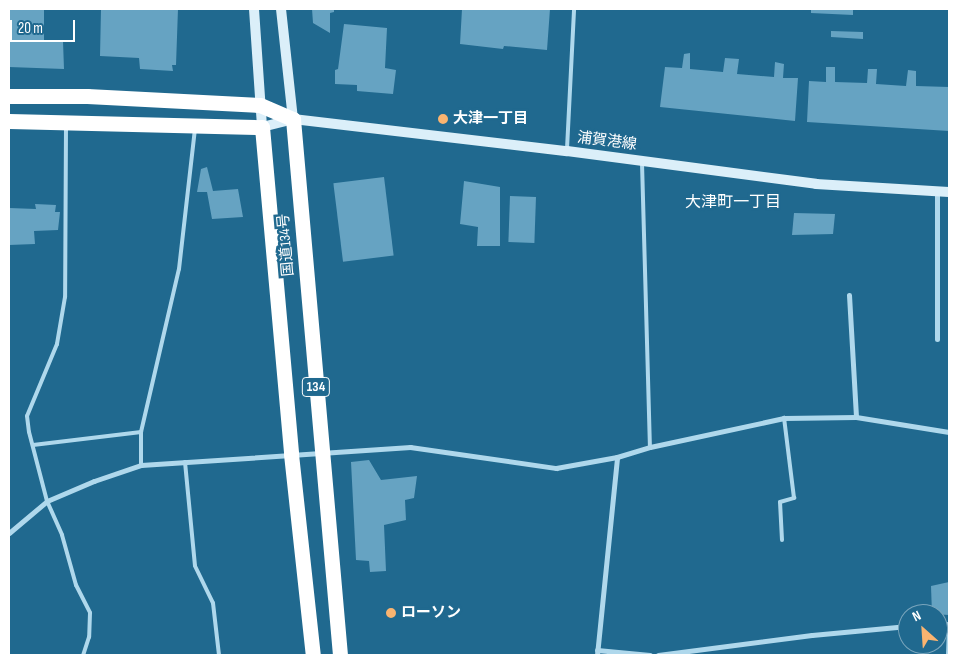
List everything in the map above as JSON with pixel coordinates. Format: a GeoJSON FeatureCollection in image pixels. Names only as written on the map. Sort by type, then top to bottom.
{"type":"FeatureCollection","features":[{"type":"Feature","properties":{"kind":"highway"},"geometry":{"type":"LineString","coordinates":[[9,96],[87,96],[260,105],[293,119]]}},
{"type":"Feature","properties":{"kind":"highway","name":"国道134号"},"geometry":{"type":"LineString","coordinates":[[293,119],[340,655]]}},
{"type":"Feature","properties":{"kind":"highway"},"geometry":{"type":"LineString","coordinates":[[9,121],[262,127]]}},
{"type":"Feature","properties":{"kind":"highway","name":"国道134号"},"geometry":{"type":"LineString","coordinates":[[262,127],[291,454],[313,655]]}},
{"type":"Feature","properties":{"kind":"main road"},"geometry":{"type":"LineString","coordinates":[[254,9],[262,127]]}},
{"type":"Feature","properties":{"kind":"main road"},"geometry":{"type":"LineString","coordinates":[[281,9],[293,119]]}},
{"type":"Feature","properties":{"kind":"main road","name":"浦賀港線"},"geometry":{"type":"LineString","coordinates":[[262,127],[293,119],[567,151],[816,184],[949,192]]}},
{"type":"Feature","properties":{"kind":"street"},"geometry":{"type":"LineString","coordinates":[[937,192],[937,339]]}},
{"type":"Feature","properties":{"kind":"street"},"geometry":{"type":"LineString","coordinates":[[849,295],[856,417]]}},
{"type":"Feature","properties":{"kind":"street"},"geometry":{"type":"LineString","coordinates":[[9,533],[47,501],[94,480],[141,465],[410,447],[556,468],[618,456],[650,447],[784,418],[856,417],[949,432]]}},
{"type":"Feature","properties":{"kind":"street"},"geometry":{"type":"LineString","coordinates":[[618,456],[597,652],[650,655]]}},
{"type":"Feature","properties":{"kind":"street"},"geometry":{"type":"LineString","coordinates":[[658,655],[812,635],[898,627]]}},
{"type":"Feature","properties":{"kind":"street"},"geometry":{"type":"LineString","coordinates":[[948,655],[949,629]]}},
{"type":"Feature","properties":{"kind":"lane"},"geometry":{"type":"LineString","coordinates":[[567,151],[574,9]]}},
{"type":"Feature","properties":{"kind":"lane"},"geometry":{"type":"LineString","coordinates":[[66,121],[65,297],[57,344],[27,416],[28,432],[47,501],[62,535],[76,585],[90,613],[89,637],[84,655]]}},
{"type":"Feature","properties":{"kind":"lane"},"geometry":{"type":"LineString","coordinates":[[141,465],[141,432],[178,269],[196,125]]}},
{"type":"Feature","properties":{"kind":"lane"},"geometry":{"type":"LineString","coordinates":[[642,161],[650,447]]}},
{"type":"Feature","properties":{"kind":"lane"},"geometry":{"type":"LineString","coordinates":[[782,540],[780,502],[794,498],[784,418]]}},
{"type":"Feature","properties":{"kind":"lane"},"geometry":{"type":"LineString","coordinates":[[33,445],[141,432]]}},
{"type":"Feature","properties":{"kind":"lane"},"geometry":{"type":"LineString","coordinates":[[185,462],[195,566],[213,603],[219,655]]}},
{"type":"Feature","properties":{"kind":"building"},"geometry":{"type":"Polygon","coordinates":[[[9,9],[44,9],[44,41],[63,41],[64,69],[9,67],[9,9]]]}},
{"type":"Feature","properties":{"kind":"building"},"geometry":{"type":"Polygon","coordinates":[[[101,9],[178,9],[176,65],[172,65],[173,71],[140,69],[139,58],[100,56],[101,9]]]}},
{"type":"Feature","properties":{"kind":"building"},"geometry":{"type":"Polygon","coordinates":[[[312,9],[334,9],[334,12],[330,13],[330,33],[313,23],[312,9]]]}},
{"type":"Feature","properties":{"kind":"building"},"geometry":{"type":"Polygon","coordinates":[[[462,9],[550,9],[547,50],[504,46],[503,49],[460,44],[462,9]]]}},
{"type":"Feature","properties":{"kind":"building"},"geometry":{"type":"Polygon","coordinates":[[[811,9],[853,9],[853,15],[811,13],[811,9]]]}},
{"type":"Feature","properties":{"kind":"building"},"geometry":{"type":"Polygon","coordinates":[[[344,24],[387,28],[385,68],[396,70],[393,94],[357,91],[357,85],[335,84],[335,70],[338,69],[344,24]]]}},
{"type":"Feature","properties":{"kind":"building"},"geometry":{"type":"Polygon","coordinates":[[[831,31],[863,32],[863,39],[831,37],[831,31]]]}},
{"type":"Feature","properties":{"kind":"building"},"geometry":{"type":"Polygon","coordinates":[[[690,53],[690,69],[723,72],[725,58],[739,59],[737,74],[774,77],[775,62],[784,64],[783,78],[798,78],[795,121],[660,107],[665,67],[682,68],[684,54],[690,53]]]}},
{"type":"Feature","properties":{"kind":"building"},"geometry":{"type":"Polygon","coordinates":[[[826,67],[835,67],[835,82],[867,83],[868,69],[877,69],[876,84],[906,86],[908,70],[916,71],[916,86],[949,87],[949,131],[807,122],[809,81],[826,82],[826,67]]]}},
{"type":"Feature","properties":{"kind":"building"},"geometry":{"type":"Polygon","coordinates":[[[207,167],[213,191],[238,189],[243,217],[212,219],[207,192],[197,192],[201,169],[207,167]]]}},
{"type":"Feature","properties":{"kind":"building"},"geometry":{"type":"Polygon","coordinates":[[[384,177],[394,255],[343,262],[333,183],[384,177]]]}},
{"type":"Feature","properties":{"kind":"building"},"geometry":{"type":"Polygon","coordinates":[[[464,181],[500,187],[500,246],[477,246],[478,227],[460,224],[464,181]]]}},
{"type":"Feature","properties":{"kind":"building"},"geometry":{"type":"Polygon","coordinates":[[[510,196],[536,197],[534,243],[508,242],[510,196]]]}},
{"type":"Feature","properties":{"kind":"building"},"geometry":{"type":"Polygon","coordinates":[[[35,204],[56,205],[55,212],[60,212],[58,230],[34,231],[35,244],[9,245],[9,208],[36,209],[35,204]]]}},
{"type":"Feature","properties":{"kind":"building"},"geometry":{"type":"Polygon","coordinates":[[[794,213],[835,214],[833,234],[792,235],[794,213]]]}},
{"type":"Feature","properties":{"kind":"building"},"geometry":{"type":"Polygon","coordinates":[[[369,460],[381,480],[417,476],[414,498],[405,500],[406,520],[384,525],[386,571],[370,572],[369,561],[356,560],[351,462],[369,460]]]}},
{"type":"Feature","properties":{"kind":"building"},"geometry":{"type":"Polygon","coordinates":[[[949,582],[949,615],[948,604],[932,604],[931,586],[949,582]]]}},
{"type":"Feature","properties":{"kind":"place","name":"大津一丁目"},"geometry":{"type":"Point","coordinates":[443,119]}},
{"type":"Feature","properties":{"kind":"place","name":"ローソン"},"geometry":{"type":"Point","coordinates":[391,613]}},
{"type":"Feature","properties":{"kind":"district","name":"大津町一丁目"},"geometry":{"type":"Point","coordinates":[733,203]}}]}
